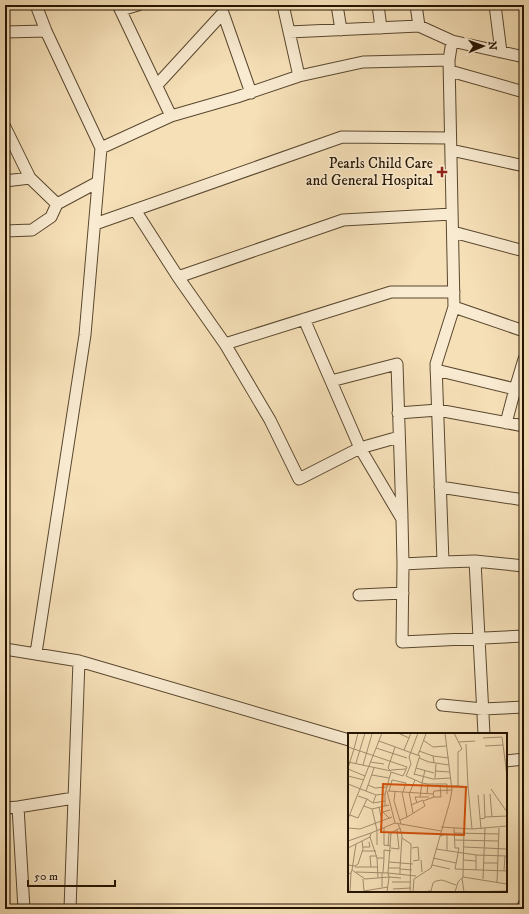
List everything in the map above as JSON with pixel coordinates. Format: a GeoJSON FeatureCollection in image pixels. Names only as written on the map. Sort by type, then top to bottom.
{"type":"FeatureCollection","features":[{"type":"Feature","properties":{"kind":"street"},"geometry":{"type":"LineString","coordinates":[[36,5],[46,31],[101,148],[85,335],[36,654]]}},
{"type":"Feature","properties":{"kind":"street"},"geometry":{"type":"LineString","coordinates":[[138,5],[119,8],[171,116]]}},
{"type":"Feature","properties":{"kind":"street"},"geometry":{"type":"LineString","coordinates":[[283,5],[300,76]]}},
{"type":"Feature","properties":{"kind":"street"},"geometry":{"type":"LineString","coordinates":[[337,5],[341,30]]}},
{"type":"Feature","properties":{"kind":"street"},"geometry":{"type":"LineString","coordinates":[[378,5],[381,28]]}},
{"type":"Feature","properties":{"kind":"street"},"geometry":{"type":"LineString","coordinates":[[416,5],[419,26]]}},
{"type":"Feature","properties":{"kind":"street"},"geometry":{"type":"LineString","coordinates":[[495,5],[501,52]]}},
{"type":"Feature","properties":{"kind":"street"},"geometry":{"type":"LineString","coordinates":[[157,85],[223,13],[251,93]]}},
{"type":"Feature","properties":{"kind":"street"},"geometry":{"type":"LineString","coordinates":[[289,32],[419,26],[452,41],[524,58]]}},
{"type":"Feature","properties":{"kind":"street"},"geometry":{"type":"LineString","coordinates":[[5,32],[46,31]]}},
{"type":"Feature","properties":{"kind":"street"},"geometry":{"type":"LineString","coordinates":[[443,562],[436,364],[454,307],[449,65],[452,41]]}},
{"type":"Feature","properties":{"kind":"street"},"geometry":{"type":"LineString","coordinates":[[101,148],[171,116],[251,93],[300,76],[362,62],[449,65],[524,92]]}},
{"type":"Feature","properties":{"kind":"street"},"geometry":{"type":"LineString","coordinates":[[5,127],[30,178],[57,204]]}},
{"type":"Feature","properties":{"kind":"street"},"geometry":{"type":"LineString","coordinates":[[95,224],[342,137],[450,138]]}},
{"type":"Feature","properties":{"kind":"street"},"geometry":{"type":"LineString","coordinates":[[451,150],[524,166]]}},
{"type":"Feature","properties":{"kind":"street"},"geometry":{"type":"LineString","coordinates":[[5,181],[30,178]]}},
{"type":"Feature","properties":{"kind":"street"},"geometry":{"type":"LineString","coordinates":[[5,231],[32,230],[52,217],[57,204],[98,182]]}},
{"type":"Feature","properties":{"kind":"street"},"geometry":{"type":"LineString","coordinates":[[135,210],[178,277],[225,344],[270,420],[300,479],[360,448],[399,437]]}},
{"type":"Feature","properties":{"kind":"street"},"geometry":{"type":"LineString","coordinates":[[178,277],[343,220],[452,214]]}},
{"type":"Feature","properties":{"kind":"street"},"geometry":{"type":"LineString","coordinates":[[453,232],[524,251]]}},
{"type":"Feature","properties":{"kind":"street"},"geometry":{"type":"LineString","coordinates":[[225,344],[391,292],[454,292]]}},
{"type":"Feature","properties":{"kind":"street"},"geometry":{"type":"LineString","coordinates":[[454,307],[524,331]]}},
{"type":"Feature","properties":{"kind":"street"},"geometry":{"type":"LineString","coordinates":[[304,319],[360,448],[402,519]]}},
{"type":"Feature","properties":{"kind":"street"},"geometry":{"type":"LineString","coordinates":[[506,423],[524,359]]}},
{"type":"Feature","properties":{"kind":"street"},"geometry":{"type":"LineString","coordinates":[[331,381],[397,364],[403,564],[402,642],[524,636]]}},
{"type":"Feature","properties":{"kind":"street"},"geometry":{"type":"LineString","coordinates":[[436,370],[515,389]]}},
{"type":"Feature","properties":{"kind":"street"},"geometry":{"type":"LineString","coordinates":[[398,413],[438,410],[524,426]]}},
{"type":"Feature","properties":{"kind":"street"},"geometry":{"type":"LineString","coordinates":[[440,487],[524,500]]}},
{"type":"Feature","properties":{"kind":"street"},"geometry":{"type":"LineString","coordinates":[[403,564],[475,561],[524,566]]}},
{"type":"Feature","properties":{"kind":"street"},"geometry":{"type":"LineString","coordinates":[[475,561],[484,733]]}},
{"type":"Feature","properties":{"kind":"street"},"geometry":{"type":"LineString","coordinates":[[359,596],[403,593]]}},
{"type":"Feature","properties":{"kind":"street"},"geometry":{"type":"LineString","coordinates":[[5,649],[79,661],[348,740]]}},
{"type":"Feature","properties":{"kind":"street"},"geometry":{"type":"LineString","coordinates":[[70,909],[79,661]]}},
{"type":"Feature","properties":{"kind":"street"},"geometry":{"type":"LineString","coordinates":[[442,705],[483,709],[524,707]]}},
{"type":"Feature","properties":{"kind":"street"},"geometry":{"type":"LineString","coordinates":[[507,761],[524,759]]}},
{"type":"Feature","properties":{"kind":"street"},"geometry":{"type":"LineString","coordinates":[[5,808],[74,798]]}},
{"type":"Feature","properties":{"kind":"street"},"geometry":{"type":"LineString","coordinates":[[18,807],[24,909]]}},
{"type":"Feature","properties":{"kind":"street"},"geometry":{"type":"LineString","coordinates":[[523,909],[524,904]]}},
{"type":"Feature","properties":{"kind":"place","name":"Pearls Child Care and General Hospital"},"geometry":{"type":"Point","coordinates":[442,172]}}]}
